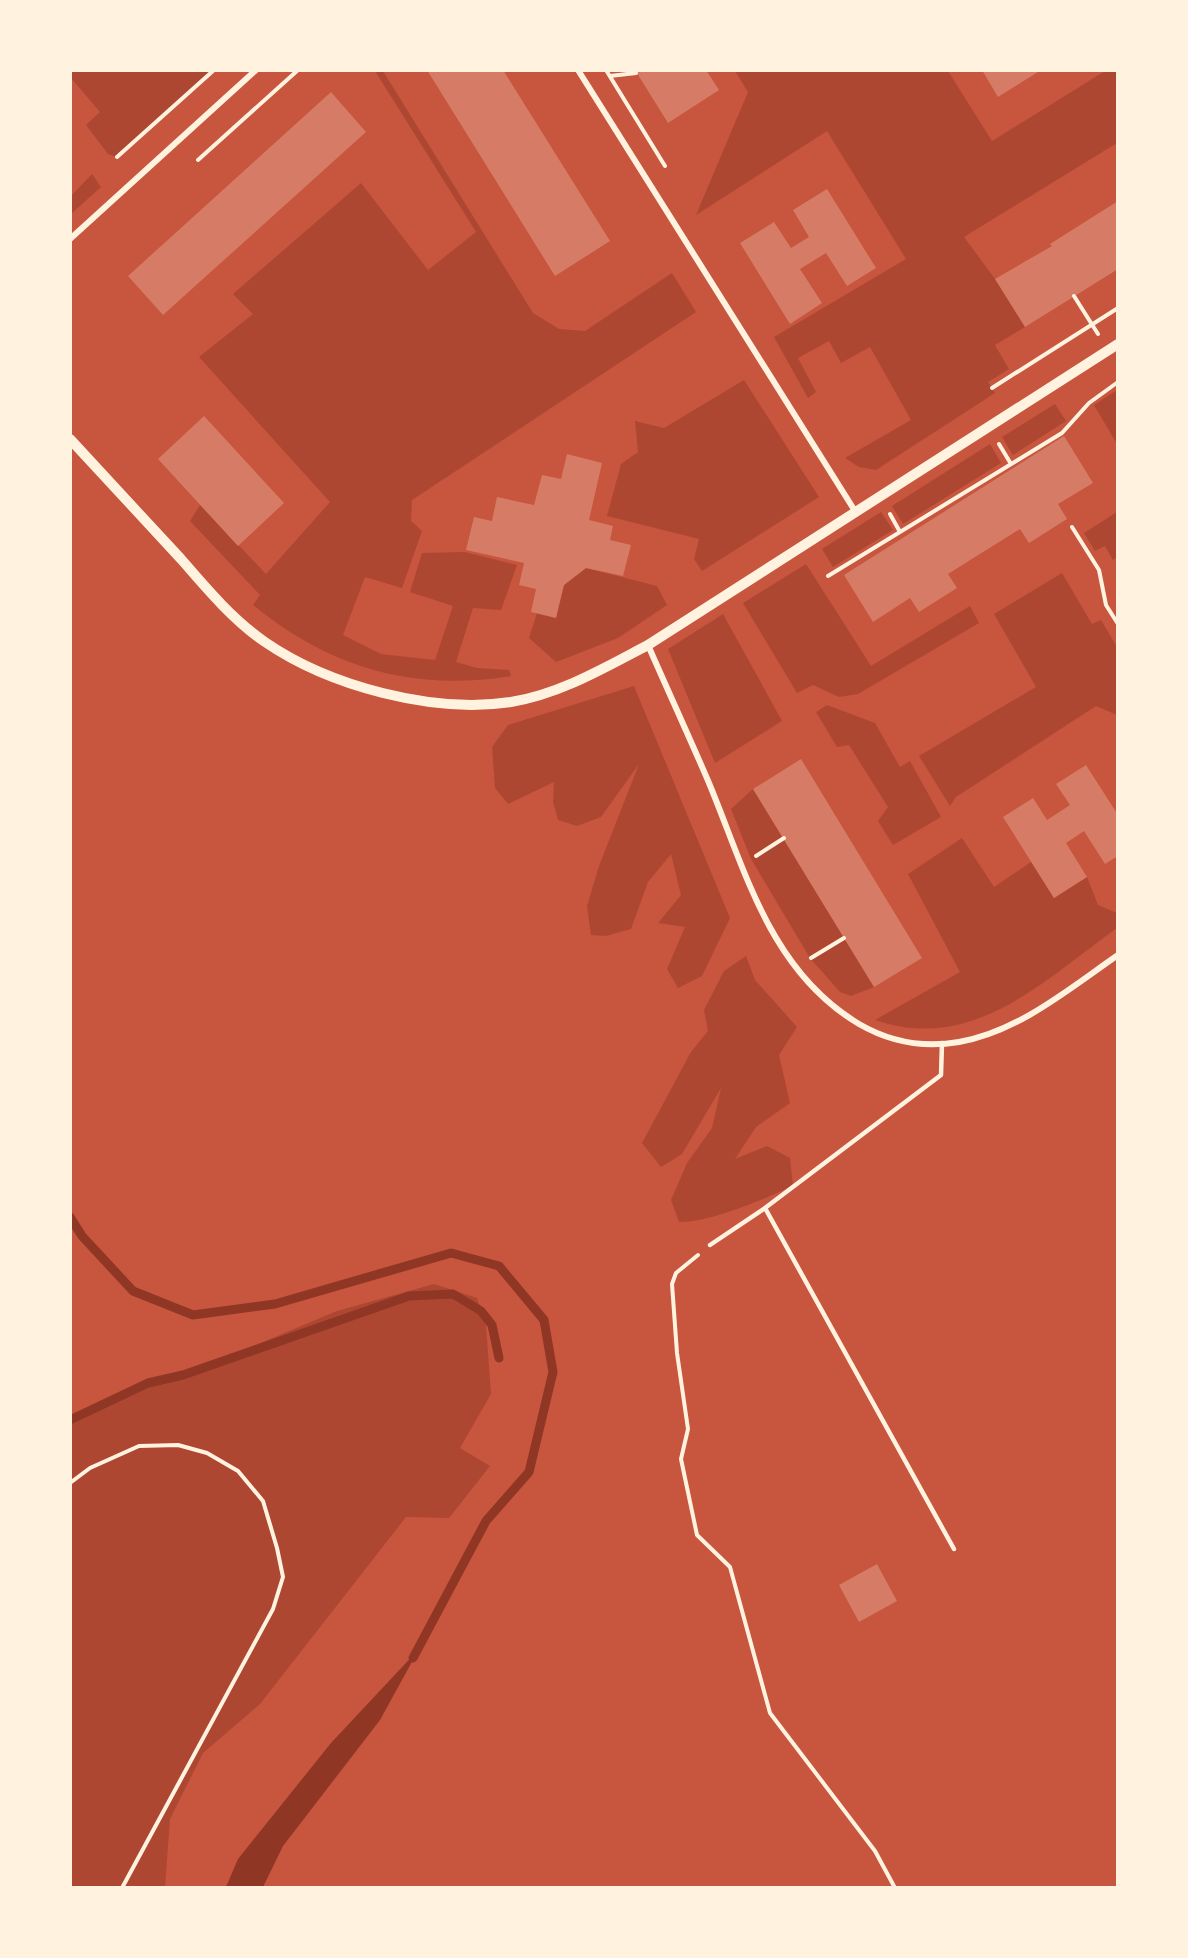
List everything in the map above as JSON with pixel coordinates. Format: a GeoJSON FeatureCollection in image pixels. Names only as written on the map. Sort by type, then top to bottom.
{"type":"FeatureCollection","features":[{"type":"Feature","properties":{"kind":"street"},"geometry":{"type":"LineString","coordinates":[[70,239],[256,70]]}},
{"type":"Feature","properties":{"kind":"street"},"geometry":{"type":"LineString","coordinates":[[578,70],[855,511]]}},
{"type":"Feature","properties":{"kind":"street"},"geometry":{"type":"LineString","coordinates":[[70,439],[213,595],[264,641],[318,672],[384,692],[441,705],[511,702],[573,684],[648,645],[1113,347]]}},
{"type":"Feature","properties":{"kind":"street"},"geometry":{"type":"LineString","coordinates":[[648,645],[709,783],[765,920],[794,968],[835,1009],[873,1032],[915,1045],[960,1042],[1003,1029],[1118,955]]}},
{"type":"Feature","properties":{"kind":"lane"},"geometry":{"type":"LineString","coordinates":[[710,1245],[765,1208],[942,1075],[942,1043]]}},
{"type":"Feature","properties":{"kind":"lane"},"geometry":{"type":"LineString","coordinates":[[765,1208],[954,1549]]}},
{"type":"Feature","properties":{"kind":"path"},"geometry":{"type":"LineString","coordinates":[[117,157],[214,70]]}},
{"type":"Feature","properties":{"kind":"path"},"geometry":{"type":"LineString","coordinates":[[198,160],[298,70]]}},
{"type":"Feature","properties":{"kind":"path"},"geometry":{"type":"LineString","coordinates":[[606,70],[665,166]]}},
{"type":"Feature","properties":{"kind":"path"},"geometry":{"type":"LineString","coordinates":[[610,76],[636,72]]}},
{"type":"Feature","properties":{"kind":"path"},"geometry":{"type":"LineString","coordinates":[[1074,296],[1092,324],[1113,347]]}},
{"type":"Feature","properties":{"kind":"path"},"geometry":{"type":"LineString","coordinates":[[992,388],[1118,308]]}},
{"type":"Feature","properties":{"kind":"path"},"geometry":{"type":"LineString","coordinates":[[828,576],[1062,433],[1089,402],[1118,382]]}},
{"type":"Feature","properties":{"kind":"path"},"geometry":{"type":"LineString","coordinates":[[1072,527],[1099,570],[1106,605],[1118,624]]}},
{"type":"Feature","properties":{"kind":"path"},"geometry":{"type":"LineString","coordinates":[[741,866],[784,838]]}},
{"type":"Feature","properties":{"kind":"path"},"geometry":{"type":"LineString","coordinates":[[794,968],[844,938]]}},
{"type":"Feature","properties":{"kind":"path"},"geometry":{"type":"LineString","coordinates":[[710,1245],[676,1273],[672,1284],[677,1353],[688,1429],[681,1460],[690,1509],[698,1535],[730,1567],[770,1713],[875,1851],[895,1887]]}},
{"type":"Feature","properties":{"kind":"path"},"geometry":{"type":"LineString","coordinates":[[70,1483],[90,1468],[139,1446],[178,1445],[207,1453],[238,1471],[263,1502],[283,1577],[273,1609],[122,1887]]}},
{"type":"Feature","properties":{"kind":"shaded area"},"geometry":{"type":"Polygon","coordinates":[[[70,71],[214,71],[117,157],[108,154],[86,125],[100,112],[71,78],[70,71]]]}},
{"type":"Feature","properties":{"kind":"shaded area"},"geometry":{"type":"Polygon","coordinates":[[[375,71],[383,71],[533,313],[559,329],[585,331],[672,273],[696,312],[412,500],[411,521],[422,531],[402,588],[365,577],[343,635],[381,654],[435,660],[453,606],[410,592],[422,553],[465,552],[517,565],[501,610],[473,608],[456,662],[477,668],[509,670],[511,676],[440,681],[407,677],[374,670],[312,645],[282,627],[253,605],[260,595],[190,521],[200,505],[266,574],[330,502],[199,357],[253,314],[233,294],[361,183],[428,270],[476,232],[375,71]]]}},
{"type":"Feature","properties":{"kind":"shaded area"},"geometry":{"type":"Polygon","coordinates":[[[735,71],[948,71],[992,141],[1105,71],[1117,71],[1117,143],[964,237],[995,279],[1025,327],[995,345],[1009,369],[988,382],[995,393],[876,470],[859,467],[845,458],[911,420],[870,347],[841,363],[829,341],[798,358],[816,392],[808,398],[774,337],[906,259],[827,131],[696,215],[748,92],[735,71]]]}},
{"type":"Feature","properties":{"kind":"shaded area"},"geometry":{"type":"Polygon","coordinates":[[[92,174],[101,187],[71,214],[71,196],[92,174]]]}},
{"type":"Feature","properties":{"kind":"shaded area"},"geometry":{"type":"Polygon","coordinates":[[[744,380],[819,497],[702,571],[694,559],[699,539],[607,516],[621,464],[638,452],[635,421],[664,428],[744,380]]]}},
{"type":"Feature","properties":{"kind":"shaded area"},"geometry":{"type":"Polygon","coordinates":[[[1117,390],[1117,444],[1094,405],[1117,390]]]}},
{"type":"Feature","properties":{"kind":"shaded area"},"geometry":{"type":"Polygon","coordinates":[[[1055,404],[1066,421],[1013,455],[1002,437],[1055,404]]]}},
{"type":"Feature","properties":{"kind":"shaded area"},"geometry":{"type":"Polygon","coordinates":[[[990,444],[1001,463],[903,524],[892,506],[990,444]]]}},
{"type":"Feature","properties":{"kind":"shaded area"},"geometry":{"type":"Polygon","coordinates":[[[881,512],[893,530],[833,567],[822,549],[881,512]]]}},
{"type":"Feature","properties":{"kind":"shaded area"},"geometry":{"type":"Polygon","coordinates":[[[1117,512],[1117,557],[1113,560],[1105,546],[1095,551],[1084,533],[1117,512]]]}},
{"type":"Feature","properties":{"kind":"shaded area"},"geometry":{"type":"Polygon","coordinates":[[[806,564],[871,666],[970,606],[979,623],[858,694],[839,697],[813,685],[797,693],[743,603],[806,564]]]}},
{"type":"Feature","properties":{"kind":"shaded area"},"geometry":{"type":"Polygon","coordinates":[[[586,568],[657,586],[667,605],[618,638],[556,662],[529,638],[537,613],[564,585],[586,568]]]}},
{"type":"Feature","properties":{"kind":"shaded area"},"geometry":{"type":"Polygon","coordinates":[[[1062,573],[1092,624],[1101,620],[1117,647],[1117,715],[1096,706],[956,797],[950,806],[919,756],[1036,687],[994,614],[1062,573]]]}},
{"type":"Feature","properties":{"kind":"shaded area"},"geometry":{"type":"Polygon","coordinates":[[[723,614],[782,721],[715,763],[668,649],[723,614]]]}},
{"type":"Feature","properties":{"kind":"shaded area"},"geometry":{"type":"Polygon","coordinates":[[[634,686],[730,918],[702,976],[678,988],[667,969],[685,927],[658,923],[681,895],[671,854],[648,882],[631,929],[606,936],[591,935],[587,906],[599,866],[639,764],[601,817],[577,826],[558,820],[553,802],[554,782],[508,804],[495,788],[492,747],[508,725],[634,686]]]}},
{"type":"Feature","properties":{"kind":"shaded area"},"geometry":{"type":"Polygon","coordinates":[[[827,705],[875,723],[900,767],[910,761],[941,817],[893,845],[878,821],[888,807],[849,745],[837,747],[816,712],[827,705]]]}},
{"type":"Feature","properties":{"kind":"shaded area"},"geometry":{"type":"Polygon","coordinates":[[[753,789],[874,987],[851,996],[840,992],[810,958],[751,859],[731,809],[753,789]]]}},
{"type":"Feature","properties":{"kind":"shaded area"},"geometry":{"type":"Polygon","coordinates":[[[962,838],[994,887],[1031,862],[1054,898],[1087,877],[1098,905],[1117,913],[1117,928],[1034,989],[975,1020],[944,1027],[911,1028],[875,1020],[960,972],[908,874],[962,838]]]}},
{"type":"Feature","properties":{"kind":"shaded area"},"geometry":{"type":"Polygon","coordinates":[[[746,956],[755,980],[797,1027],[779,1055],[790,1103],[756,1127],[735,1159],[767,1146],[790,1158],[793,1186],[721,1214],[705,1219],[679,1222],[671,1200],[687,1163],[712,1128],[721,1088],[682,1154],[661,1167],[642,1143],[691,1052],[708,1031],[704,1010],[724,971],[746,956]]]}},
{"type":"Feature","properties":{"kind":"shaded area"},"geometry":{"type":"Polygon","coordinates":[[[434,1284],[477,1298],[486,1325],[491,1394],[460,1448],[490,1466],[449,1518],[406,1517],[260,1704],[203,1753],[170,1819],[165,1887],[71,1887],[70,1420],[148,1383],[184,1375],[337,1311],[434,1284]]]}},
{"type":"Feature","properties":{"kind":"shaded area"},"geometry":{"type":"Polygon","coordinates":[[[419,1649],[380,1720],[283,1846],[263,1887],[226,1887],[238,1859],[331,1743],[419,1649]]]}},
{"type":"Feature","properties":{"kind":"building"},"geometry":{"type":"Polygon","coordinates":[[[427,70],[503,70],[610,241],[555,276],[427,70]]]}},
{"type":"Feature","properties":{"kind":"building"},"geometry":{"type":"Polygon","coordinates":[[[635,70],[706,70],[719,90],[668,123],[635,70]]]}},
{"type":"Feature","properties":{"kind":"building"},"geometry":{"type":"Polygon","coordinates":[[[982,70],[1041,70],[998,97],[982,70]]]}},
{"type":"Feature","properties":{"kind":"building"},"geometry":{"type":"Polygon","coordinates":[[[331,92],[366,132],[163,315],[128,276],[331,92]]]}},
{"type":"Feature","properties":{"kind":"building"},"geometry":{"type":"Polygon","coordinates":[[[827,189],[876,268],[847,286],[826,253],[800,269],[822,303],[790,324],[740,243],[774,222],[791,248],[809,237],[793,210],[827,189]]]}},
{"type":"Feature","properties":{"kind":"building"},"geometry":{"type":"Polygon","coordinates":[[[1118,201],[1118,269],[1025,327],[995,279],[1052,246],[1050,244],[1118,201]]]}},
{"type":"Feature","properties":{"kind":"building"},"geometry":{"type":"Polygon","coordinates":[[[204,416],[284,503],[238,546],[158,459],[204,416]]]}},
{"type":"Feature","properties":{"kind":"building"},"geometry":{"type":"Polygon","coordinates":[[[1064,436],[1093,483],[1058,504],[1067,519],[1029,543],[1020,529],[948,574],[957,588],[919,612],[910,598],[873,622],[844,575],[1064,436]]]}},
{"type":"Feature","properties":{"kind":"building"},"geometry":{"type":"Polygon","coordinates":[[[567,454],[602,463],[589,520],[613,526],[610,540],[631,545],[623,576],[586,568],[564,585],[556,618],[531,612],[536,589],[519,585],[524,563],[466,550],[474,517],[492,521],[497,497],[534,505],[542,475],[561,479],[567,454]]]}},
{"type":"Feature","properties":{"kind":"building"},"geometry":{"type":"Polygon","coordinates":[[[801,759],[922,958],[874,987],[753,789],[801,759]]]}},
{"type":"Feature","properties":{"kind":"building"},"geometry":{"type":"Polygon","coordinates":[[[1086,765],[1118,815],[1118,856],[1105,864],[1084,831],[1066,843],[1087,877],[1054,898],[1003,817],[1033,798],[1047,820],[1070,805],[1056,784],[1086,765]]]}},
{"type":"Feature","properties":{"kind":"building"},"geometry":{"type":"Polygon","coordinates":[[[877,1564],[897,1601],[859,1622],[839,1585],[877,1564]]]}},
{"type":"Feature","properties":{"kind":"waterway"},"geometry":{"type":"LineString","coordinates":[[70,1217],[82,1236],[133,1291],[193,1315],[275,1304],[451,1253],[499,1266],[544,1320],[553,1372],[529,1472],[486,1521],[413,1658]]}},
{"type":"Feature","properties":{"kind":"waterway"},"geometry":{"type":"LineString","coordinates":[[70,1420],[148,1383],[183,1375],[409,1296],[453,1294],[481,1311],[492,1325],[499,1358]]}}]}
